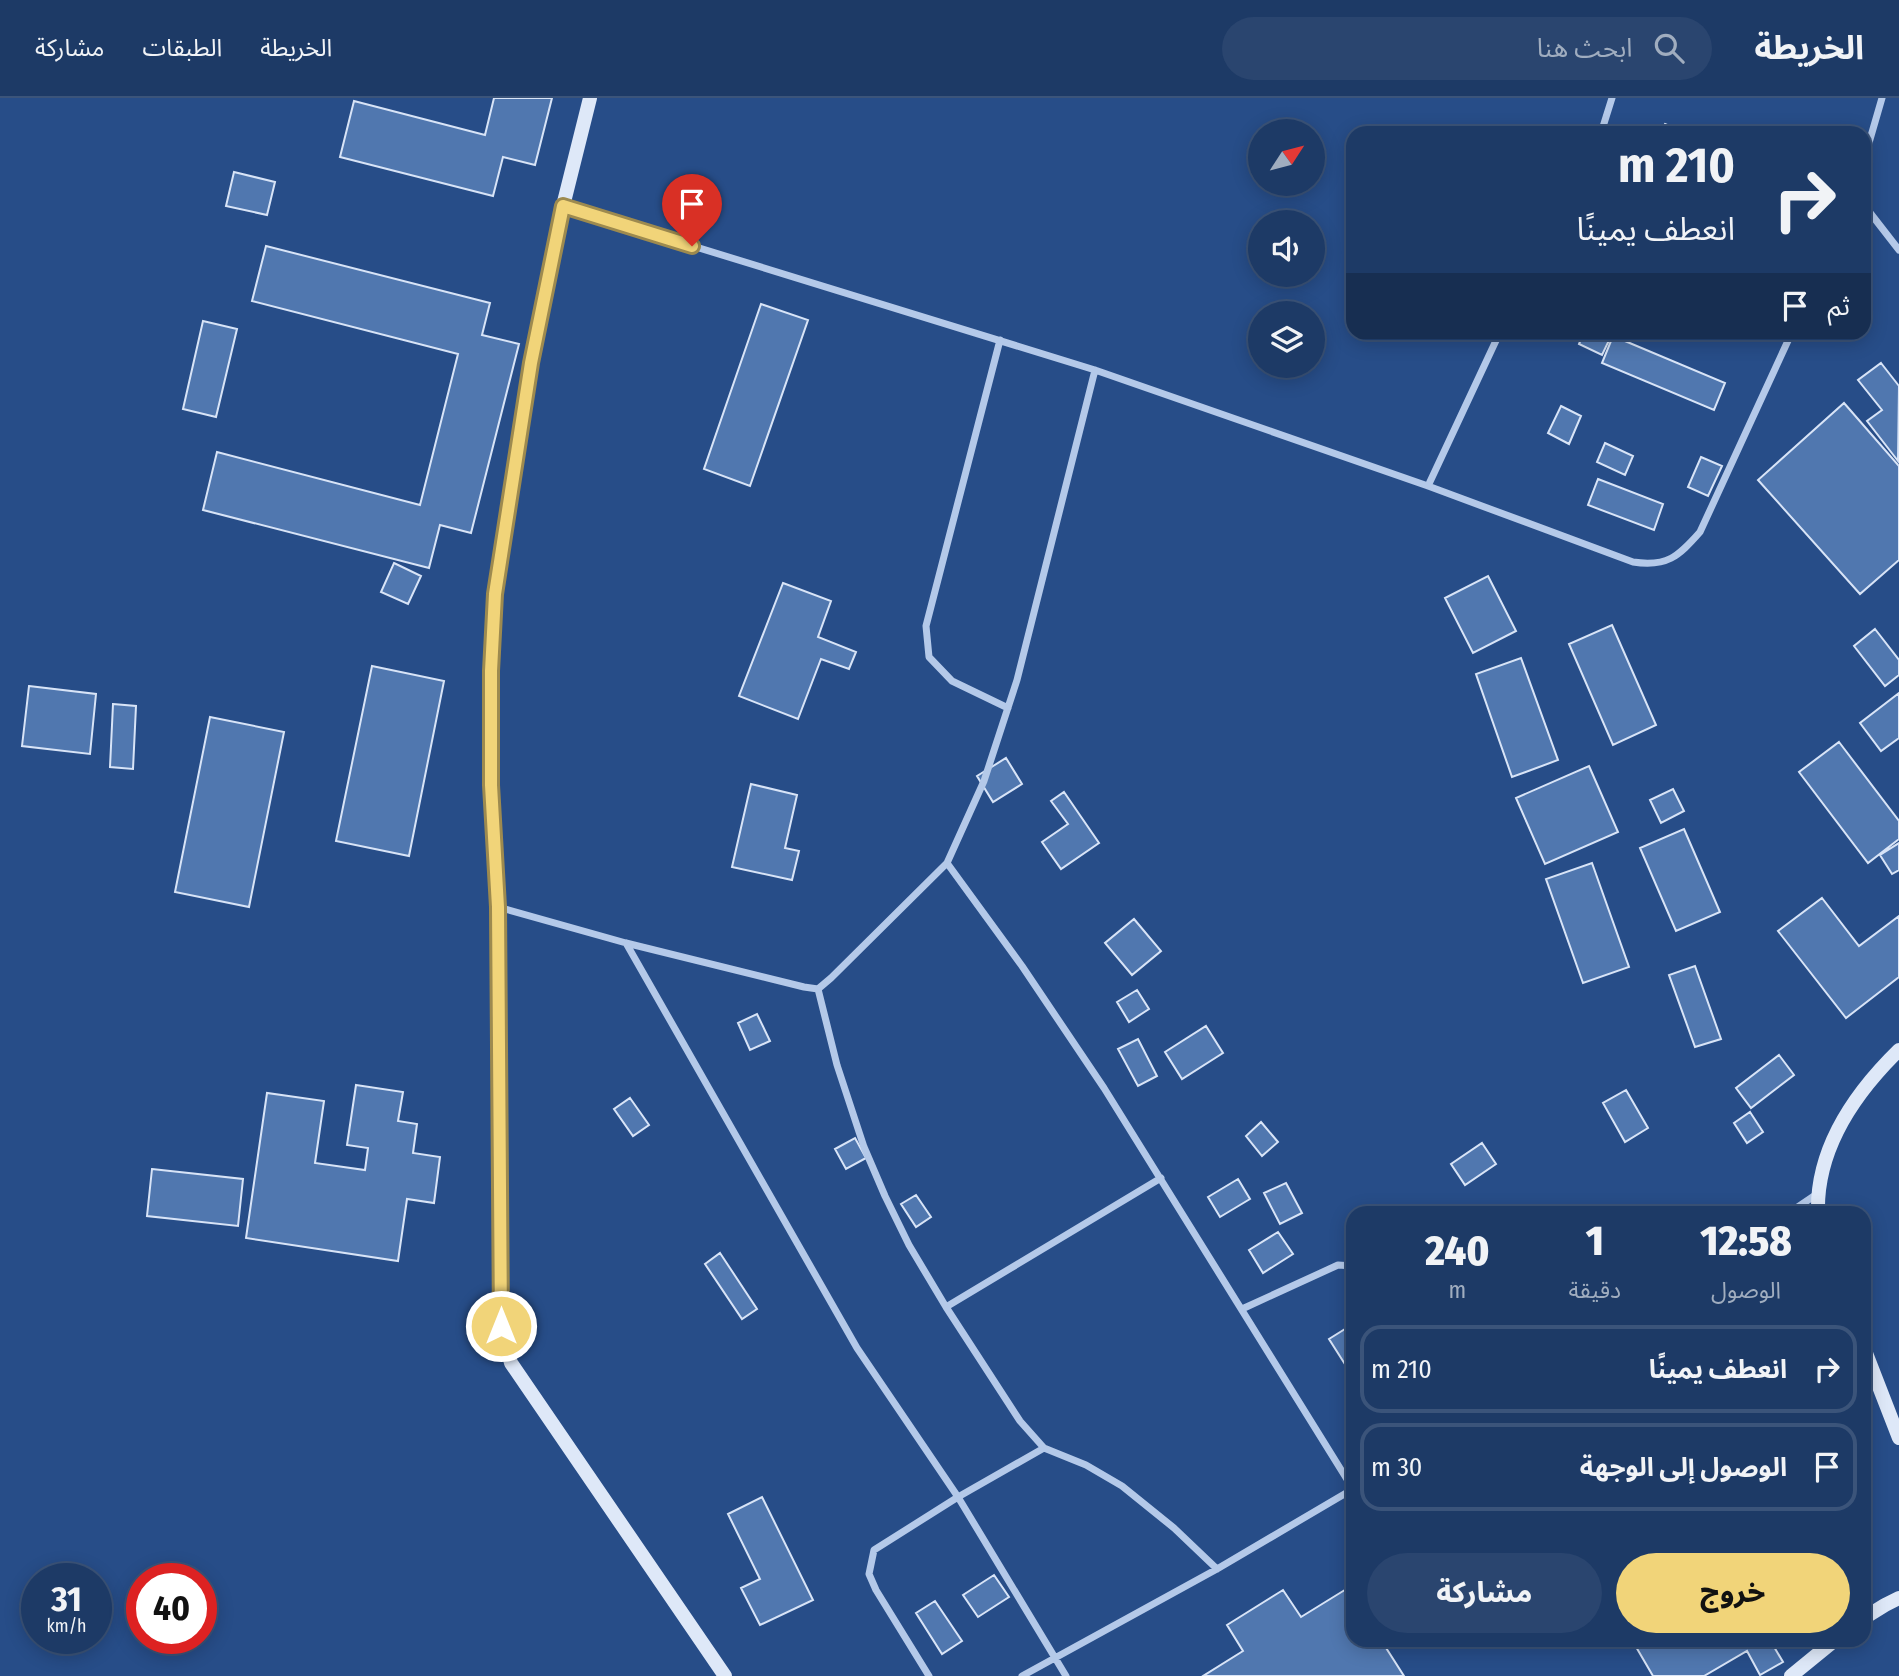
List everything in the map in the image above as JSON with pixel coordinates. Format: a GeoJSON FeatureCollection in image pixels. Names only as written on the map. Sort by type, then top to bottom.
{"type":"FeatureCollection","features":[{"type":"Feature","properties":{"kind":"street"},"geometry":{"type":"LineString","coordinates":[[590,98],[563,206],[531,363],[495,594],[491,671],[491,772],[498,907],[501,1326],[511,1363],[725,1676]]}},
{"type":"Feature","properties":{"kind":"street"},"geometry":{"type":"LineString","coordinates":[[1603,126],[1612,98]]}},
{"type":"Feature","properties":{"kind":"street"},"geometry":{"type":"LineString","coordinates":[[1871,136],[1882,98]]}},
{"type":"Feature","properties":{"kind":"street"},"geometry":{"type":"LineString","coordinates":[[563,206],[1095,370],[1429,486],[1633,562],[1650,564],[1669,560],[1686,548],[1700,532],[1788,340]]}},
{"type":"Feature","properties":{"kind":"street"},"geometry":{"type":"LineString","coordinates":[[1871,214],[1899,250]]}},
{"type":"Feature","properties":{"kind":"street"},"geometry":{"type":"LineString","coordinates":[[1000,340],[926,626],[929,657],[952,681],[1008,708]]}},
{"type":"Feature","properties":{"kind":"street"},"geometry":{"type":"LineString","coordinates":[[1429,486],[1496,340]]}},
{"type":"Feature","properties":{"kind":"street"},"geometry":{"type":"LineString","coordinates":[[818,989],[947,863],[984,780],[1017,680],[1095,370]]}},
{"type":"Feature","properties":{"kind":"street"},"geometry":{"type":"LineString","coordinates":[[947,863],[1022,966],[1104,1088],[1346,1478]]}},
{"type":"Feature","properties":{"kind":"street"},"geometry":{"type":"LineString","coordinates":[[498,907],[626,943],[818,989]]}},
{"type":"Feature","properties":{"kind":"street"},"geometry":{"type":"LineString","coordinates":[[626,943],[856,1348],[958,1497],[1066,1676]]}},
{"type":"Feature","properties":{"kind":"street"},"geometry":{"type":"LineString","coordinates":[[818,989],[837,1065],[864,1147],[909,1245],[1020,1421],[1044,1448],[1086,1465],[1122,1486],[1174,1528],[1217,1569]]}},
{"type":"Feature","properties":{"kind":"street"},"geometry":{"type":"LineString","coordinates":[[1818,1206],[1817,1194],[1826,1153],[1844,1117],[1874,1074],[1899,1050]]}},
{"type":"Feature","properties":{"kind":"street"},"geometry":{"type":"LineString","coordinates":[[946,1307],[1161,1178]]}},
{"type":"Feature","properties":{"kind":"street"},"geometry":{"type":"LineString","coordinates":[[1799,1206],[1817,1194]]}},
{"type":"Feature","properties":{"kind":"street"},"geometry":{"type":"LineString","coordinates":[[1242,1309],[1338,1265],[1346,1266]]}},
{"type":"Feature","properties":{"kind":"street"},"geometry":{"type":"LineString","coordinates":[[1871,1366],[1899,1438]]}},
{"type":"Feature","properties":{"kind":"street"},"geometry":{"type":"LineString","coordinates":[[929,1676],[869,1574],[874,1550],[958,1497],[1044,1448]]}},
{"type":"Feature","properties":{"kind":"street"},"geometry":{"type":"LineString","coordinates":[[1022,1676],[1217,1569],[1346,1493]]}},
{"type":"Feature","properties":{"kind":"street"},"geometry":{"type":"LineString","coordinates":[[1871,1614],[1899,1598]]}},
{"type":"Feature","properties":{"kind":"street"},"geometry":{"type":"LineString","coordinates":[[1791,1676],[1826,1647]]}},
{"type":"Feature","properties":{"kind":"building"},"geometry":{"type":"Polygon","coordinates":[[[494,98],[552,98],[535,165],[503,157],[493,196],[340,157],[354,101],[485,135],[494,98]]]}},
{"type":"Feature","properties":{"kind":"building"},"geometry":{"type":"Polygon","coordinates":[[[234,172],[275,182],[267,215],[226,206],[234,172]]]}},
{"type":"Feature","properties":{"kind":"building"},"geometry":{"type":"Polygon","coordinates":[[[266,246],[490,303],[482,335],[519,344],[471,533],[440,525],[429,568],[203,510],[217,452],[420,505],[458,354],[252,301],[266,246]]]}},
{"type":"Feature","properties":{"kind":"building"},"geometry":{"type":"Polygon","coordinates":[[[761,304],[808,320],[750,486],[704,469],[761,304]]]}},
{"type":"Feature","properties":{"kind":"building"},"geometry":{"type":"Polygon","coordinates":[[[203,321],[237,329],[216,417],[183,409],[203,321]]]}},
{"type":"Feature","properties":{"kind":"building"},"geometry":{"type":"Polygon","coordinates":[[[1581,340],[1609,340],[1602,355],[1579,344],[1581,340]]]}},
{"type":"Feature","properties":{"kind":"building"},"geometry":{"type":"Polygon","coordinates":[[[1611,340],[1623,340],[1725,383],[1714,410],[1602,363],[1611,340]]]}},
{"type":"Feature","properties":{"kind":"building"},"geometry":{"type":"Polygon","coordinates":[[[1881,363],[1899,386],[1898,461],[1867,421],[1882,410],[1858,380],[1881,363]]]}},
{"type":"Feature","properties":{"kind":"building"},"geometry":{"type":"Polygon","coordinates":[[[1844,403],[1899,466],[1899,560],[1860,594],[1758,480],[1844,403]]]}},
{"type":"Feature","properties":{"kind":"building"},"geometry":{"type":"Polygon","coordinates":[[[1561,406],[1581,416],[1569,444],[1548,433],[1561,406]]]}},
{"type":"Feature","properties":{"kind":"building"},"geometry":{"type":"Polygon","coordinates":[[[1605,443],[1633,456],[1625,475],[1597,462],[1605,443]]]}},
{"type":"Feature","properties":{"kind":"building"},"geometry":{"type":"Polygon","coordinates":[[[1701,457],[1722,466],[1708,496],[1688,487],[1701,457]]]}},
{"type":"Feature","properties":{"kind":"building"},"geometry":{"type":"Polygon","coordinates":[[[1598,479],[1663,504],[1654,530],[1588,505],[1598,479]]]}},
{"type":"Feature","properties":{"kind":"building"},"geometry":{"type":"Polygon","coordinates":[[[394,563],[421,576],[408,604],[381,592],[394,563]]]}},
{"type":"Feature","properties":{"kind":"building"},"geometry":{"type":"Polygon","coordinates":[[[1488,576],[1516,631],[1473,653],[1445,598],[1488,576]]]}},
{"type":"Feature","properties":{"kind":"building"},"geometry":{"type":"Polygon","coordinates":[[[783,583],[831,601],[818,637],[856,652],[849,669],[821,659],[798,719],[739,696],[783,583]]]}},
{"type":"Feature","properties":{"kind":"building"},"geometry":{"type":"Polygon","coordinates":[[[1612,625],[1656,725],[1613,745],[1569,644],[1612,625]]]}},
{"type":"Feature","properties":{"kind":"building"},"geometry":{"type":"Polygon","coordinates":[[[1875,629],[1899,660],[1899,675],[1885,686],[1854,646],[1875,629]]]}},
{"type":"Feature","properties":{"kind":"building"},"geometry":{"type":"Polygon","coordinates":[[[1521,658],[1558,760],[1512,777],[1476,674],[1521,658]]]}},
{"type":"Feature","properties":{"kind":"building"},"geometry":{"type":"Polygon","coordinates":[[[372,666],[444,681],[409,856],[336,841],[372,666]]]}},
{"type":"Feature","properties":{"kind":"building"},"geometry":{"type":"Polygon","coordinates":[[[29,686],[96,694],[90,754],[22,746],[29,686]]]}},
{"type":"Feature","properties":{"kind":"building"},"geometry":{"type":"Polygon","coordinates":[[[1899,693],[1899,738],[1881,751],[1860,723],[1899,693]]]}},
{"type":"Feature","properties":{"kind":"building"},"geometry":{"type":"Polygon","coordinates":[[[113,704],[136,706],[133,769],[110,767],[113,704]]]}},
{"type":"Feature","properties":{"kind":"building"},"geometry":{"type":"Polygon","coordinates":[[[210,717],[284,732],[249,907],[175,892],[210,717]]]}},
{"type":"Feature","properties":{"kind":"building"},"geometry":{"type":"Polygon","coordinates":[[[1839,742],[1899,821],[1899,839],[1868,863],[1799,772],[1839,742]]]}},
{"type":"Feature","properties":{"kind":"building"},"geometry":{"type":"Polygon","coordinates":[[[1006,758],[1022,784],[993,802],[977,776],[1006,758]]]}},
{"type":"Feature","properties":{"kind":"building"},"geometry":{"type":"Polygon","coordinates":[[[1589,766],[1618,832],[1545,864],[1516,798],[1589,766]]]}},
{"type":"Feature","properties":{"kind":"building"},"geometry":{"type":"Polygon","coordinates":[[[751,784],[797,795],[785,848],[799,851],[792,880],[732,867],[751,784]]]}},
{"type":"Feature","properties":{"kind":"building"},"geometry":{"type":"Polygon","coordinates":[[[1673,789],[1684,811],[1661,823],[1650,800],[1673,789]]]}},
{"type":"Feature","properties":{"kind":"building"},"geometry":{"type":"Polygon","coordinates":[[[1064,792],[1099,843],[1061,869],[1042,842],[1068,824],[1051,801],[1064,792]]]}},
{"type":"Feature","properties":{"kind":"building"},"geometry":{"type":"Polygon","coordinates":[[[1684,829],[1720,912],[1676,931],[1640,848],[1684,829]]]}},
{"type":"Feature","properties":{"kind":"building"},"geometry":{"type":"Polygon","coordinates":[[[1899,843],[1899,870],[1892,874],[1880,855],[1899,843]]]}},
{"type":"Feature","properties":{"kind":"building"},"geometry":{"type":"Polygon","coordinates":[[[1592,863],[1629,967],[1583,983],[1546,879],[1592,863]]]}},
{"type":"Feature","properties":{"kind":"building"},"geometry":{"type":"Polygon","coordinates":[[[1822,898],[1859,946],[1899,916],[1899,977],[1846,1018],[1778,931],[1822,898]]]}},
{"type":"Feature","properties":{"kind":"building"},"geometry":{"type":"Polygon","coordinates":[[[1134,919],[1161,951],[1132,975],[1105,943],[1134,919]]]}},
{"type":"Feature","properties":{"kind":"building"},"geometry":{"type":"Polygon","coordinates":[[[1695,966],[1721,1039],[1695,1047],[1669,975],[1695,966]]]}},
{"type":"Feature","properties":{"kind":"building"},"geometry":{"type":"Polygon","coordinates":[[[1137,990],[1149,1009],[1129,1022],[1117,1002],[1137,990]]]}},
{"type":"Feature","properties":{"kind":"building"},"geometry":{"type":"Polygon","coordinates":[[[757,1014],[770,1041],[750,1050],[738,1023],[757,1014]]]}},
{"type":"Feature","properties":{"kind":"building"},"geometry":{"type":"Polygon","coordinates":[[[1206,1026],[1223,1053],[1182,1079],[1165,1052],[1206,1026]]]}},
{"type":"Feature","properties":{"kind":"building"},"geometry":{"type":"Polygon","coordinates":[[[1138,1039],[1157,1076],[1138,1086],[1118,1049],[1138,1039]]]}},
{"type":"Feature","properties":{"kind":"building"},"geometry":{"type":"Polygon","coordinates":[[[1779,1055],[1794,1075],[1751,1108],[1736,1088],[1779,1055]]]}},
{"type":"Feature","properties":{"kind":"building"},"geometry":{"type":"Polygon","coordinates":[[[356,1085],[403,1092],[398,1121],[417,1124],[413,1153],[440,1157],[434,1203],[407,1199],[398,1261],[246,1238],[267,1093],[324,1101],[315,1163],[365,1170],[368,1148],[347,1145],[356,1085]]]}},
{"type":"Feature","properties":{"kind":"building"},"geometry":{"type":"Polygon","coordinates":[[[1626,1090],[1648,1128],[1625,1142],[1603,1103],[1626,1090]]]}},
{"type":"Feature","properties":{"kind":"building"},"geometry":{"type":"Polygon","coordinates":[[[630,1098],[649,1125],[633,1136],[614,1109],[630,1098]]]}},
{"type":"Feature","properties":{"kind":"building"},"geometry":{"type":"Polygon","coordinates":[[[1750,1112],[1763,1132],[1747,1143],[1734,1123],[1750,1112]]]}},
{"type":"Feature","properties":{"kind":"building"},"geometry":{"type":"Polygon","coordinates":[[[1261,1122],[1278,1142],[1262,1156],[1246,1136],[1261,1122]]]}},
{"type":"Feature","properties":{"kind":"building"},"geometry":{"type":"Polygon","coordinates":[[[855,1138],[866,1158],[846,1169],[835,1149],[855,1138]]]}},
{"type":"Feature","properties":{"kind":"building"},"geometry":{"type":"Polygon","coordinates":[[[1482,1143],[1496,1164],[1465,1185],[1451,1164],[1482,1143]]]}},
{"type":"Feature","properties":{"kind":"building"},"geometry":{"type":"Polygon","coordinates":[[[152,1169],[243,1179],[238,1226],[147,1216],[152,1169]]]}},
{"type":"Feature","properties":{"kind":"building"},"geometry":{"type":"Polygon","coordinates":[[[1238,1179],[1250,1199],[1220,1217],[1208,1197],[1238,1179]]]}},
{"type":"Feature","properties":{"kind":"building"},"geometry":{"type":"Polygon","coordinates":[[[1286,1183],[1302,1213],[1280,1224],[1264,1193],[1286,1183]]]}},
{"type":"Feature","properties":{"kind":"building"},"geometry":{"type":"Polygon","coordinates":[[[916,1195],[931,1217],[916,1227],[901,1204],[916,1195]]]}},
{"type":"Feature","properties":{"kind":"building"},"geometry":{"type":"Polygon","coordinates":[[[1278,1232],[1293,1254],[1263,1273],[1249,1250],[1278,1232]]]}},
{"type":"Feature","properties":{"kind":"building"},"geometry":{"type":"Polygon","coordinates":[[[720,1253],[757,1309],[742,1319],[705,1264],[720,1253]]]}},
{"type":"Feature","properties":{"kind":"building"},"geometry":{"type":"Polygon","coordinates":[[[1346,1328],[1346,1366],[1329,1339],[1346,1328]]]}},
{"type":"Feature","properties":{"kind":"building"},"geometry":{"type":"Polygon","coordinates":[[[762,1497],[813,1600],[760,1625],[741,1588],[760,1579],[728,1514],[762,1497]]]}},
{"type":"Feature","properties":{"kind":"building"},"geometry":{"type":"Polygon","coordinates":[[[994,1575],[1009,1597],[978,1617],[963,1595],[994,1575]]]}},
{"type":"Feature","properties":{"kind":"building"},"geometry":{"type":"Polygon","coordinates":[[[1346,1589],[1346,1647],[1385,1647],[1404,1676],[1203,1676],[1243,1651],[1227,1625],[1283,1590],[1301,1617],[1346,1589]]]}},
{"type":"Feature","properties":{"kind":"building"},"geometry":{"type":"Polygon","coordinates":[[[935,1601],[962,1641],[942,1654],[916,1613],[935,1601]]]}},
{"type":"Feature","properties":{"kind":"building"},"geometry":{"type":"Polygon","coordinates":[[[1636,1647],[1774,1647],[1783,1662],[1760,1675],[1747,1651],[1704,1676],[1653,1676],[1636,1647]]]}},
{"type":"Feature","properties":{"kind":"route"},"geometry":{"type":"LineString","coordinates":[[501,1326],[498,907],[491,785],[491,671],[495,594],[531,363],[563,206],[692,246]]}}]}
